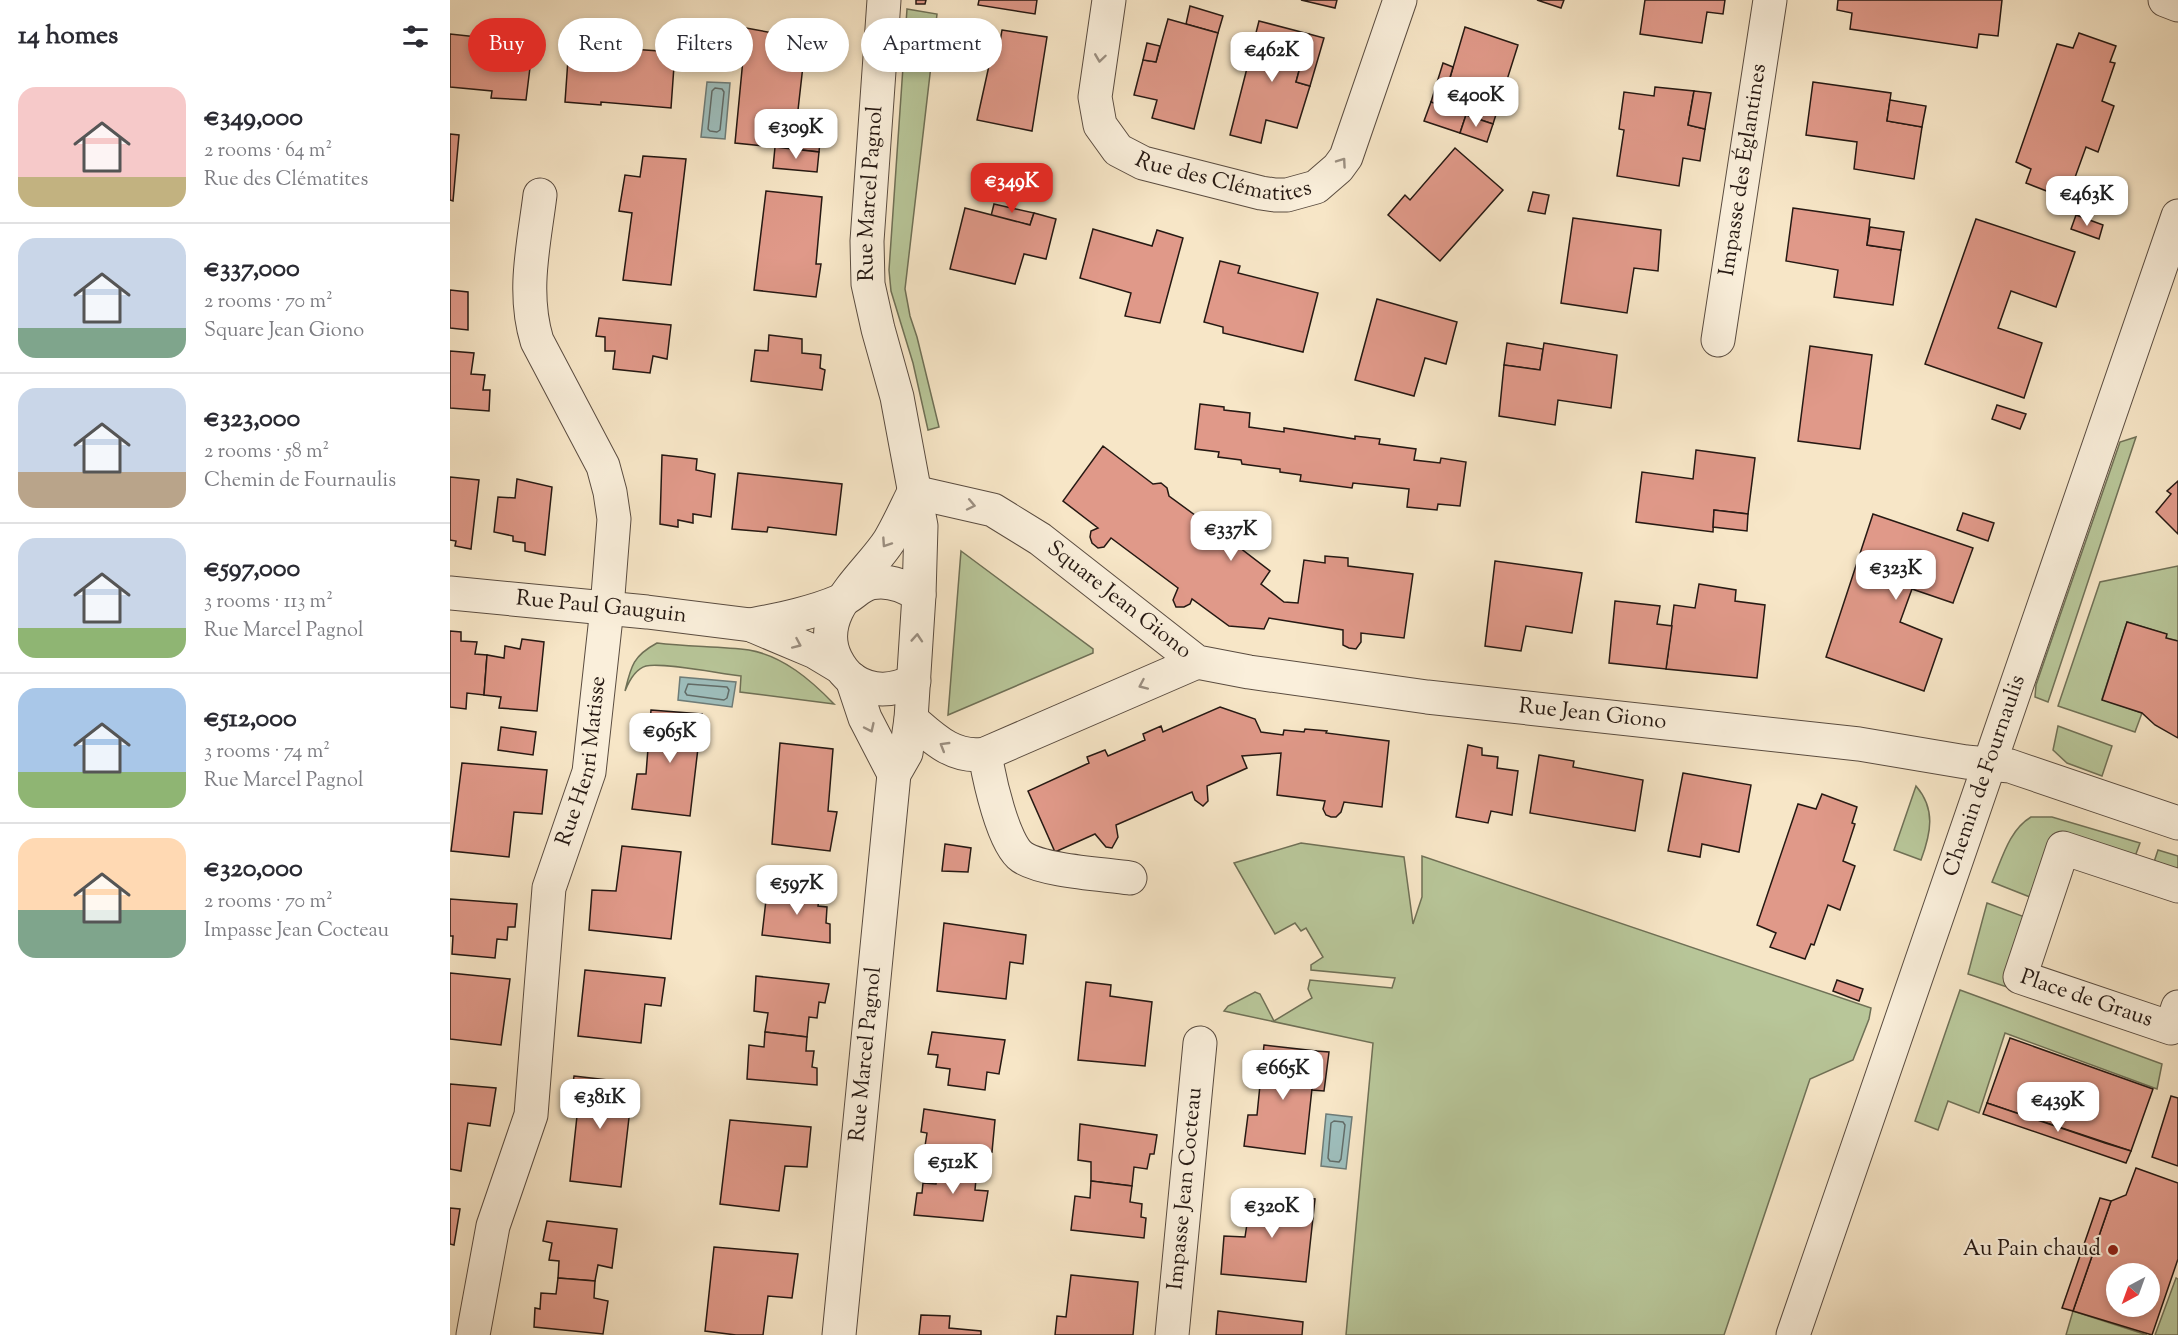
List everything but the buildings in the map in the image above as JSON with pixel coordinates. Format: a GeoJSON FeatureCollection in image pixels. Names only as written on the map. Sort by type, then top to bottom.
{"type":"FeatureCollection","features":[{"type":"Feature","properties":{"kind":"street","name":"Rue Marcel Pagnol"},"geometry":{"type":"LineString","coordinates":[[839,1335],[894,774],[906,753],[914,681],[919,595],[921,526],[897,397],[868,284],[867,241],[884,0]]}},
{"type":"Feature","properties":{"kind":"street","name":"Rue des Clématites"},"geometry":{"type":"LineString","coordinates":[[1109,0],[1095,97],[1100,125],[1118,150],[1143,164],[1261,194],[1287,195],[1316,187],[1338,168],[1346,157],[1400,0]]}},
{"type":"Feature","properties":{"kind":"street","name":"Impasse des Églantines"},"geometry":{"type":"LineString","coordinates":[[1718,340],[1770,0]]}},
{"type":"Feature","properties":{"kind":"street"},"geometry":{"type":"LineString","coordinates":[[2165,0],[2178,6]]}},
{"type":"Feature","properties":{"kind":"street","name":"Rue Henri Matisse"},"geometry":{"type":"LineString","coordinates":[[473,1335],[493,1226],[531,1115],[549,888],[588,772],[607,608],[614,519],[603,466],[537,340],[532,322],[528,285],[540,195]]}},
{"type":"Feature","properties":{"kind":"street","name":"Chemin de Fournaulis"},"geometry":{"type":"LineString","coordinates":[[1793,1335],[2178,216]]}},
{"type":"Feature","properties":{"kind":"street"},"geometry":{"type":"LineString","coordinates":[[894,774],[865,718],[846,673],[832,651],[830,633],[834,616],[889,541],[914,492]]}},
{"type":"Feature","properties":{"kind":"street","name":"Square Jean Giono"},"geometry":{"type":"LineString","coordinates":[[910,719],[942,746],[956,753],[973,756],[985,754],[1197,662],[1040,539],[993,510],[914,492]]}},
{"type":"Feature","properties":{"kind":"street"},"geometry":{"type":"LineString","coordinates":[[843,601],[855,590],[872,583],[888,582],[905,586],[919,595]]}},
{"type":"Feature","properties":{"kind":"street","name":"Rue Paul Gauguin"},"geometry":{"type":"LineString","coordinates":[[450,593],[751,625],[804,647],[846,673]]}},
{"type":"Feature","properties":{"kind":"street","name":"Rue Paul Gauguin"},"geometry":{"type":"LineString","coordinates":[[751,625],[843,601]]}},
{"type":"Feature","properties":{"kind":"street","name":"Rue Jean Giono"},"geometry":{"type":"LineString","coordinates":[[1197,662],[1249,672],[1426,697],[1859,744],[1966,762],[2010,766],[2178,822]]}},
{"type":"Feature","properties":{"kind":"street"},"geometry":{"type":"LineString","coordinates":[[846,673],[866,687],[882,690],[899,688],[914,681]]}},
{"type":"Feature","properties":{"kind":"street"},"geometry":{"type":"LineString","coordinates":[[985,754],[990,780],[1006,832],[1012,848],[1021,856],[1046,866],[1130,878]]}},
{"type":"Feature","properties":{"kind":"street","name":"Place de Graus"},"geometry":{"type":"LineString","coordinates":[[2178,886],[2063,848],[2020,977],[2171,1028],[2178,1007]]}},
{"type":"Feature","properties":{"kind":"street","name":"Impasse Jean Cocteau"},"geometry":{"type":"LineString","coordinates":[[1172,1335],[1200,1043]]}},
{"type":"Feature","properties":{"kind":"green space"},"geometry":{"type":"Polygon","coordinates":[[[907,9],[937,14],[937,18],[906,18],[907,9]]]}},
{"type":"Feature","properties":{"kind":"green space"},"geometry":{"type":"Polygon","coordinates":[[[903,72],[930,72],[905,289],[939,427],[928,430],[913,363],[891,291],[889,270],[903,72]]]}},
{"type":"Feature","properties":{"kind":"green space"},"geometry":{"type":"Polygon","coordinates":[[[2136,437],[2048,702],[2035,697],[2036,685],[2120,442],[2136,437]]]}},
{"type":"Feature","properties":{"kind":"green space"},"geometry":{"type":"Polygon","coordinates":[[[961,551],[1093,649],[1093,653],[948,715],[961,551]]]}},
{"type":"Feature","properties":{"kind":"green space"},"geometry":{"type":"Polygon","coordinates":[[[2178,566],[2178,641],[2166,638],[2166,634],[2127,622],[2102,699],[2142,713],[2135,732],[2058,706],[2100,582],[2178,566]]]}},
{"type":"Feature","properties":{"kind":"green space"},"geometry":{"type":"Polygon","coordinates":[[[657,643],[749,650],[761,653],[796,670],[834,704],[740,692],[741,676],[654,665],[639,670],[628,683],[625,691],[634,662],[643,652],[657,643]]]}},
{"type":"Feature","properties":{"kind":"green space"},"geometry":{"type":"Polygon","coordinates":[[[2058,726],[2112,746],[2102,776],[2067,763],[2053,750],[2058,726]]]}},
{"type":"Feature","properties":{"kind":"green space"},"geometry":{"type":"Polygon","coordinates":[[[1916,786],[1927,803],[1930,822],[1921,860],[1894,850],[1916,786]]]}},
{"type":"Feature","properties":{"kind":"green space"},"geometry":{"type":"Polygon","coordinates":[[[2031,817],[2052,817],[2140,843],[2130,870],[2063,848],[2045,903],[1992,882],[2012,837],[2017,829],[2031,817]]]}},
{"type":"Feature","properties":{"kind":"green space"},"geometry":{"type":"Polygon","coordinates":[[[1301,843],[1404,857],[1413,924],[1422,897],[1422,856],[1871,1008],[1853,1060],[1810,1079],[1724,1335],[1346,1335],[1373,1043],[1224,1011],[1228,1006],[1255,992],[1260,994],[1274,1021],[1312,998],[1308,989],[1310,980],[1392,988],[1395,978],[1311,970],[1311,965],[1323,957],[1306,928],[1301,931],[1295,923],[1275,934],[1234,863],[1301,843]]]}},
{"type":"Feature","properties":{"kind":"green space"},"geometry":{"type":"Polygon","coordinates":[[[2158,850],[2178,856],[2178,886],[2149,877],[2158,850]]]}},
{"type":"Feature","properties":{"kind":"green space"},"geometry":{"type":"Polygon","coordinates":[[[1987,903],[2038,922],[2020,977],[2079,1011],[1968,974],[1987,903]]]}},
{"type":"Feature","properties":{"kind":"green space"},"geometry":{"type":"Polygon","coordinates":[[[1960,990],[2162,1064],[2157,1089],[2005,1033],[1979,1113],[1948,1101],[1938,1130],[1915,1121],[1960,990]]]}},
{"type":"Feature","properties":{"kind":"green space"},"geometry":{"type":"Polygon","coordinates":[[[2176,1278],[2178,1279],[2178,1335],[2155,1335],[2176,1278]]]}},
{"type":"Feature","properties":{"kind":"green space"},"geometry":{"type":"Polygon","coordinates":[[[2073,1311],[2147,1335],[2066,1335],[2073,1311]]]}},
{"type":"Feature","properties":{"kind":"water"},"geometry":{"type":"Polygon","coordinates":[[[707,82],[730,83],[725,139],[701,137],[707,82]]]}},
{"type":"Feature","properties":{"kind":"water"},"geometry":{"type":"Polygon","coordinates":[[[680,677],[736,682],[732,707],[678,700],[680,677]]]}},
{"type":"Feature","properties":{"kind":"water"},"geometry":{"type":"Polygon","coordinates":[[[1326,1114],[1352,1117],[1346,1169],[1321,1166],[1326,1114]]]}},
{"type":"Feature","properties":{"kind":"place","name":"Au Pain chaud"},"geometry":{"type":"Point","coordinates":[2113,1250]}}]}
